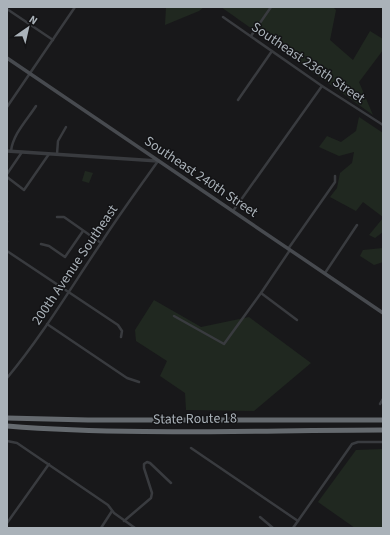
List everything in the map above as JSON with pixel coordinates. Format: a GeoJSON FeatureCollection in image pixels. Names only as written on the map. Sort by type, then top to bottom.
{"type":"FeatureCollection","features":[{"type":"Feature","properties":{"kind":"highway","name":"State Route 18"},"geometry":{"type":"LineString","coordinates":[[7,418],[88,420],[383,420]]}},
{"type":"Feature","properties":{"kind":"highway","name":"State Route 18"},"geometry":{"type":"LineString","coordinates":[[7,426],[73,431],[136,432],[383,430]]}},
{"type":"Feature","properties":{"kind":"main road","name":"Southeast 240th Street"},"geometry":{"type":"LineString","coordinates":[[7,58],[383,313]]}},
{"type":"Feature","properties":{"kind":"street"},"geometry":{"type":"LineString","coordinates":[[7,107],[75,7]]}},
{"type":"Feature","properties":{"kind":"street"},"geometry":{"type":"LineString","coordinates":[[251,36],[271,7]]}},
{"type":"Feature","properties":{"kind":"street"},"geometry":{"type":"LineString","coordinates":[[7,9],[53,40]]}},
{"type":"Feature","properties":{"kind":"street","name":"Southeast 236th Street"},"geometry":{"type":"LineString","coordinates":[[223,17],[322,86],[383,125]]}},
{"type":"Feature","properties":{"kind":"street"},"geometry":{"type":"LineString","coordinates":[[238,100],[272,51]]}},
{"type":"Feature","properties":{"kind":"street"},"geometry":{"type":"LineString","coordinates":[[232,212],[322,86]]}},
{"type":"Feature","properties":{"kind":"street"},"geometry":{"type":"LineString","coordinates":[[36,106],[15,137],[9,151],[158,161]]}},
{"type":"Feature","properties":{"kind":"street"},"geometry":{"type":"LineString","coordinates":[[57,154],[58,141],[66,127]]}},
{"type":"Feature","properties":{"kind":"street"},"geometry":{"type":"LineString","coordinates":[[7,174],[22,152]]}},
{"type":"Feature","properties":{"kind":"street"},"geometry":{"type":"LineString","coordinates":[[7,177],[24,190],[49,154]]}},
{"type":"Feature","properties":{"kind":"street","name":"200th Avenue Southeast"},"geometry":{"type":"LineString","coordinates":[[7,378],[22,360],[158,161]]}},
{"type":"Feature","properties":{"kind":"street"},"geometry":{"type":"LineString","coordinates":[[174,316],[224,344],[261,293],[335,182],[335,176]]}},
{"type":"Feature","properties":{"kind":"street"},"geometry":{"type":"LineString","coordinates":[[57,217],[64,217],[101,243]]}},
{"type":"Feature","properties":{"kind":"street"},"geometry":{"type":"LineString","coordinates":[[325,273],[357,225]]}},
{"type":"Feature","properties":{"kind":"street"},"geometry":{"type":"LineString","coordinates":[[41,244],[49,246],[64,257],[83,231]]}},
{"type":"Feature","properties":{"kind":"street"},"geometry":{"type":"LineString","coordinates":[[7,251],[70,291],[118,325],[122,331],[121,337]]}},
{"type":"Feature","properties":{"kind":"street"},"geometry":{"type":"LineString","coordinates":[[261,293],[297,320]]}},
{"type":"Feature","properties":{"kind":"street"},"geometry":{"type":"LineString","coordinates":[[47,324],[127,378],[140,382]]}},
{"type":"Feature","properties":{"kind":"street"},"geometry":{"type":"LineString","coordinates":[[380,404],[383,399]]}},
{"type":"Feature","properties":{"kind":"street"},"geometry":{"type":"LineString","coordinates":[[7,441],[17,442],[108,505],[112,511],[135,528]]}},
{"type":"Feature","properties":{"kind":"street"},"geometry":{"type":"LineString","coordinates":[[293,528],[352,444],[358,442],[383,442]]}},
{"type":"Feature","properties":{"kind":"street"},"geometry":{"type":"LineString","coordinates":[[191,448],[298,521]]}},
{"type":"Feature","properties":{"kind":"street"},"geometry":{"type":"LineString","coordinates":[[124,521],[151,498],[152,493],[144,464],[147,462],[150,463],[171,483]]}},
{"type":"Feature","properties":{"kind":"street"},"geometry":{"type":"LineString","coordinates":[[7,524],[49,464]]}},
{"type":"Feature","properties":{"kind":"street"},"geometry":{"type":"LineString","coordinates":[[101,528],[112,511]]}},
{"type":"Feature","properties":{"kind":"street"},"geometry":{"type":"LineString","coordinates":[[260,517],[273,528]]}},
{"type":"Feature","properties":{"kind":"shaded area"},"geometry":{"type":"Polygon","coordinates":[[[166,7],[204,7],[199,11],[165,25],[166,7]]]}},
{"type":"Feature","properties":{"kind":"shaded area"},"geometry":{"type":"Polygon","coordinates":[[[221,7],[333,7],[336,10],[330,40],[353,60],[370,31],[383,39],[383,50],[359,82],[373,115],[221,7]]]}},
{"type":"Feature","properties":{"kind":"shaded area"},"geometry":{"type":"Polygon","coordinates":[[[359,117],[383,133],[383,217],[363,202],[356,211],[330,197],[337,188],[340,173],[352,163],[354,152],[339,156],[319,147],[327,136],[341,142],[356,131],[359,117]]]}},
{"type":"Feature","properties":{"kind":"shaded area"},"geometry":{"type":"Polygon","coordinates":[[[85,171],[93,173],[89,183],[82,181],[85,171]]]}},
{"type":"Feature","properties":{"kind":"shaded area"},"geometry":{"type":"Polygon","coordinates":[[[383,218],[383,232],[375,238],[369,235],[383,218]]]}},
{"type":"Feature","properties":{"kind":"shaded area"},"geometry":{"type":"Polygon","coordinates":[[[383,248],[383,262],[374,265],[360,256],[363,250],[383,248]]]}},
{"type":"Feature","properties":{"kind":"shaded area"},"geometry":{"type":"Polygon","coordinates":[[[154,300],[201,327],[249,317],[311,363],[254,411],[186,410],[185,393],[160,376],[167,361],[136,341],[135,330],[154,300]]]}},
{"type":"Feature","properties":{"kind":"shaded area"},"geometry":{"type":"Polygon","coordinates":[[[383,449],[383,528],[355,528],[318,502],[356,450],[383,449]]]}}]}
